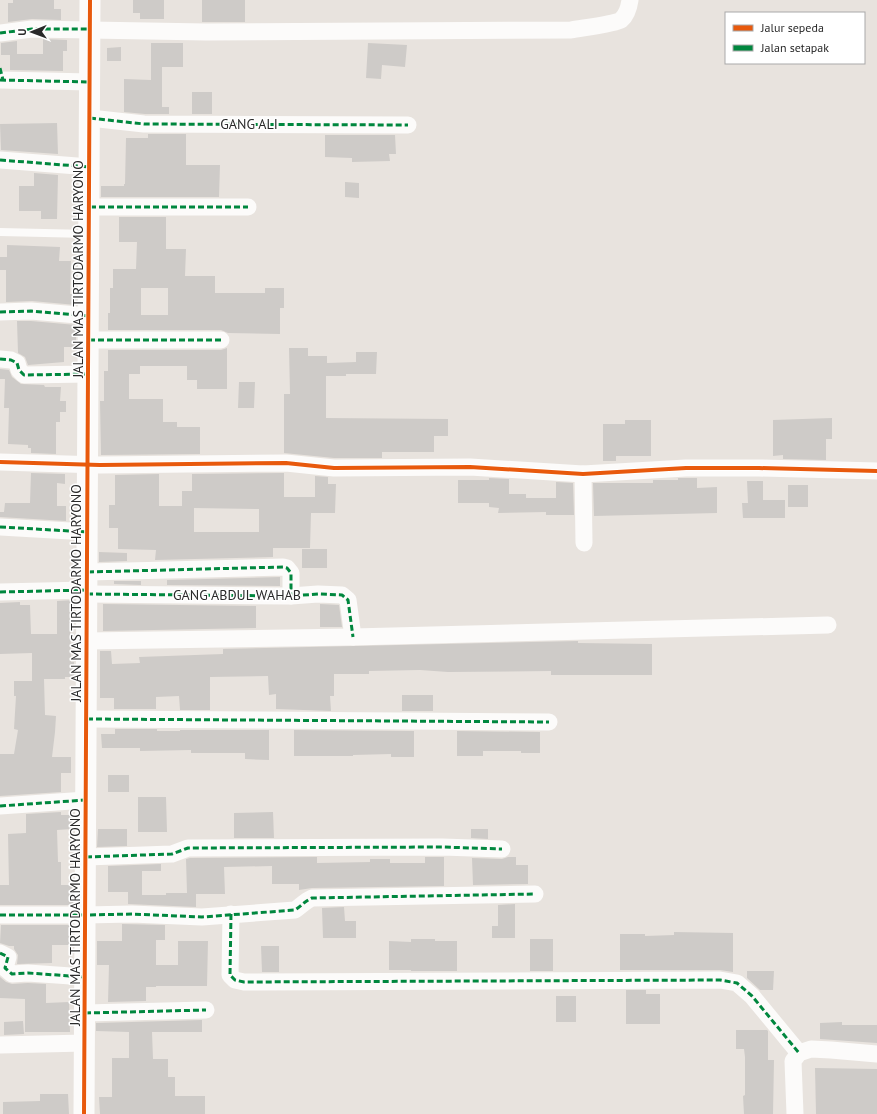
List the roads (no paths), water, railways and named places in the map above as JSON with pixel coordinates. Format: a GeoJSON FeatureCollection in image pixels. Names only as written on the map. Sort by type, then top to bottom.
{"type":"FeatureCollection","features":[{"type":"Feature","properties":{"kind":"street","name":"JALAN MAS TIRTODARMO HARYONO"},"geometry":{"type":"LineString","coordinates":[[84,1114],[90,234],[90,0]]}},
{"type":"Feature","properties":{"kind":"street"},"geometry":{"type":"LineString","coordinates":[[0,33],[32,29],[206,32],[571,30],[613,23],[621,20],[628,10],[630,0]]}},
{"type":"Feature","properties":{"kind":"street"},"geometry":{"type":"LineString","coordinates":[[1,80],[90,82]]}},
{"type":"Feature","properties":{"kind":"street","name":"GANG ALI"},"geometry":{"type":"LineString","coordinates":[[90,118],[144,124],[408,125]]}},
{"type":"Feature","properties":{"kind":"street"},"geometry":{"type":"LineString","coordinates":[[0,160],[90,167]]}},
{"type":"Feature","properties":{"kind":"street"},"geometry":{"type":"LineString","coordinates":[[90,208],[248,207]]}},
{"type":"Feature","properties":{"kind":"street"},"geometry":{"type":"LineString","coordinates":[[0,312],[31,311],[89,316]]}},
{"type":"Feature","properties":{"kind":"street"},"geometry":{"type":"LineString","coordinates":[[89,340],[221,340]]}},
{"type":"Feature","properties":{"kind":"street"},"geometry":{"type":"LineString","coordinates":[[0,359],[11,360],[17,363],[19,370],[24,375],[89,374]]}},
{"type":"Feature","properties":{"kind":"street"},"geometry":{"type":"LineString","coordinates":[[0,462],[88,465],[286,463],[334,468],[470,467],[583,474],[708,468],[877,471]]}},
{"type":"Feature","properties":{"kind":"street"},"geometry":{"type":"LineString","coordinates":[[583,474],[584,543]]}},
{"type":"Feature","properties":{"kind":"street"},"geometry":{"type":"LineString","coordinates":[[0,528],[88,532]]}},
{"type":"Feature","properties":{"kind":"street"},"geometry":{"type":"LineString","coordinates":[[0,592],[283,567],[287,568],[291,573],[291,596]]}},
{"type":"Feature","properties":{"kind":"street","name":"GANG ABDUL WAHAB"},"geometry":{"type":"LineString","coordinates":[[87,585],[291,596],[342,594],[348,600],[353,637]]}},
{"type":"Feature","properties":{"kind":"street"},"geometry":{"type":"LineString","coordinates":[[87,641],[353,637],[828,625]]}},
{"type":"Feature","properties":{"kind":"street"},"geometry":{"type":"LineString","coordinates":[[87,719],[549,722]]}},
{"type":"Feature","properties":{"kind":"street"},"geometry":{"type":"LineString","coordinates":[[0,806],[86,800]]}},
{"type":"Feature","properties":{"kind":"street"},"geometry":{"type":"LineString","coordinates":[[86,857],[172,854],[188,848],[442,847],[502,849]]}},
{"type":"Feature","properties":{"kind":"street"},"geometry":{"type":"LineString","coordinates":[[0,915],[132,914],[202,917],[295,910],[312,898],[535,894]]}},
{"type":"Feature","properties":{"kind":"street"},"geometry":{"type":"LineString","coordinates":[[231,914],[230,975],[235,980],[244,982],[720,980],[736,983],[752,996],[799,1052]]}},
{"type":"Feature","properties":{"kind":"street"},"geometry":{"type":"LineString","coordinates":[[0,953],[8,957],[5,968],[12,974],[85,977]]}},
{"type":"Feature","properties":{"kind":"street"},"geometry":{"type":"LineString","coordinates":[[85,1013],[206,1010]]}},
{"type":"Feature","properties":{"kind":"street"},"geometry":{"type":"LineString","coordinates":[[0,1045],[85,1043]]}},
{"type":"Feature","properties":{"kind":"street"},"geometry":{"type":"LineString","coordinates":[[794,1114],[793,1061],[799,1052],[811,1049],[877,1054]]}},
{"type":"Feature","properties":{"kind":"lane"},"geometry":{"type":"LineString","coordinates":[[0,232],[90,234]]}}]}
